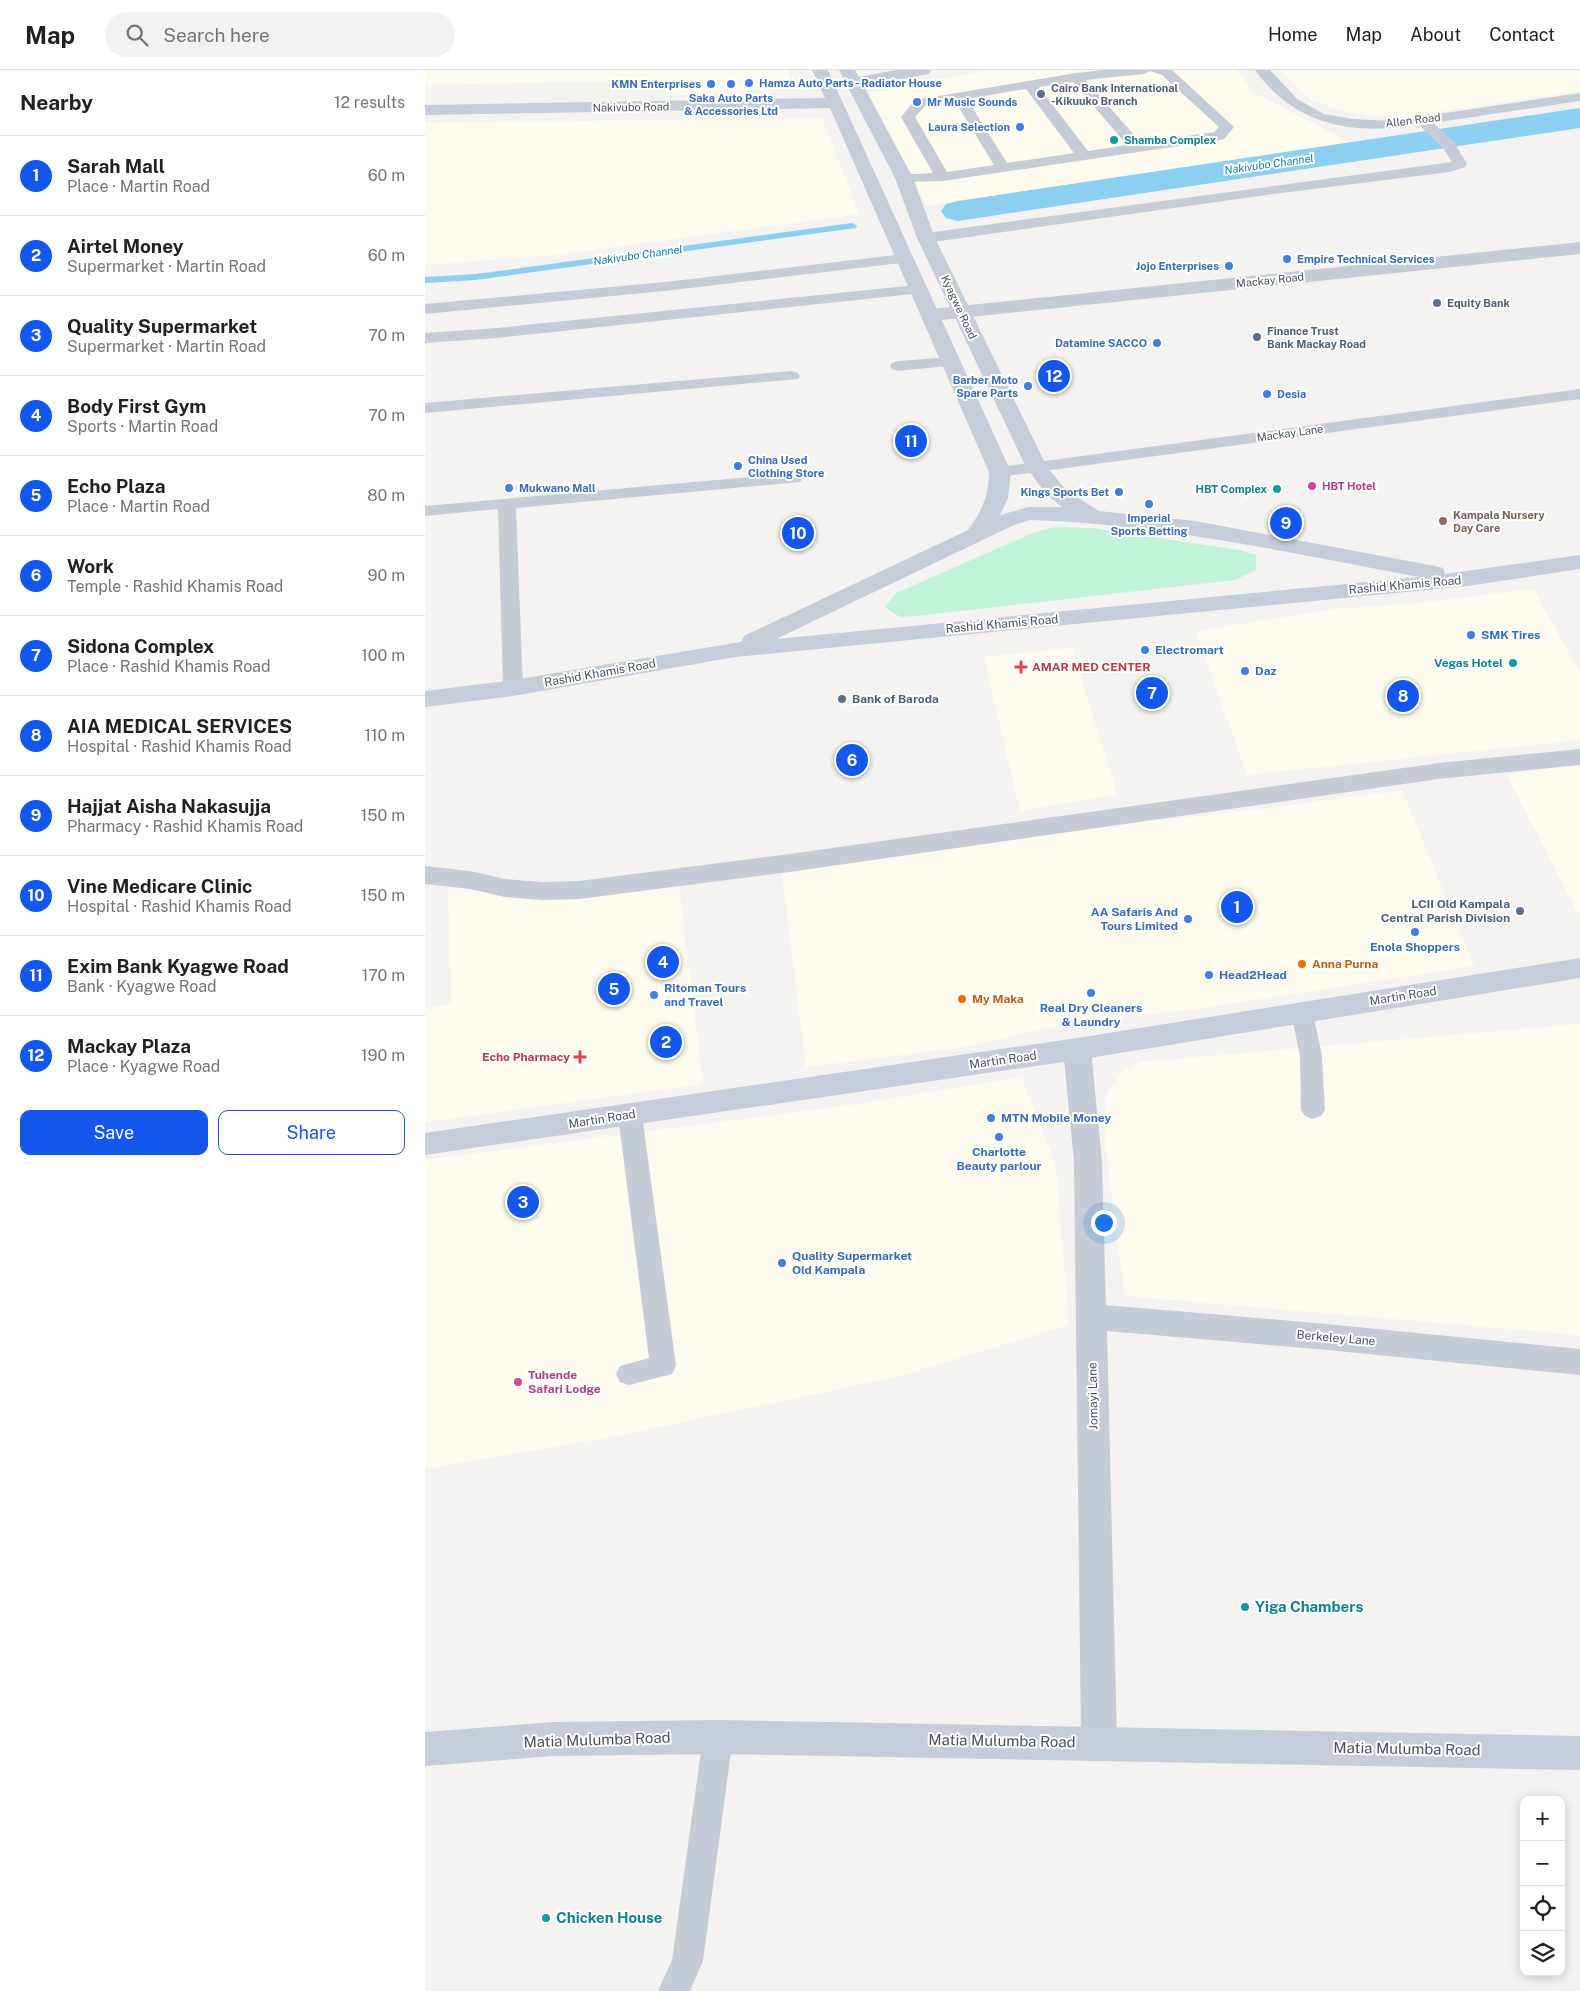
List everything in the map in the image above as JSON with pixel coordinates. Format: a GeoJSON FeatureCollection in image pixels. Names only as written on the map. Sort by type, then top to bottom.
{"type":"FeatureCollection","features":[{"type":"Feature","properties":{"kind":"street"},"geometry":{"type":"LineString","coordinates":[[819,70],[836,103],[917,290],[931,315],[1001,472],[996,506],[976,534]]}},
{"type":"Feature","properties":{"kind":"street"},"geometry":{"type":"LineString","coordinates":[[850,76],[923,70]]}},
{"type":"Feature","properties":{"kind":"street","name":"Kyagwe Road"},"geometry":{"type":"LineString","coordinates":[[850,76],[904,178],[926,238],[1037,467],[1054,492],[1069,505],[1102,519]]}},
{"type":"Feature","properties":{"kind":"street","name":"Nakivubo Road"},"geometry":{"type":"LineString","coordinates":[[425,110],[836,103]]}},
{"type":"Feature","properties":{"kind":"street","name":"Mackay Road"},"geometry":{"type":"LineString","coordinates":[[931,315],[1580,248]]}},
{"type":"Feature","properties":{"kind":"street"},"geometry":{"type":"LineString","coordinates":[[735,650],[1006,520],[1029,513],[1063,514],[1195,528],[1468,579]]}},
{"type":"Feature","properties":{"kind":"street","name":"Rashid Khamis Road"},"geometry":{"type":"LineString","coordinates":[[425,699],[513,688],[735,650],[1468,579],[1580,562]]}},
{"type":"Feature","properties":{"kind":"street"},"geometry":{"type":"LineString","coordinates":[[425,875],[470,880],[505,888],[543,891],[579,890],[789,863],[1439,771],[1580,757]]}},
{"type":"Feature","properties":{"kind":"street","name":"Martin Road"},"geometry":{"type":"LineString","coordinates":[[425,1144],[1077,1050],[1580,968]]}},
{"type":"Feature","properties":{"kind":"street","name":"Jomayi Lane"},"geometry":{"type":"LineString","coordinates":[[1077,1050],[1088,1162],[1099,1742]]}},
{"type":"Feature","properties":{"kind":"street","name":"Berkeley Lane"},"geometry":{"type":"LineString","coordinates":[[1091,1317],[1327,1337],[1580,1362]]}},
{"type":"Feature","properties":{"kind":"street","name":"Matia Mulumba Road"},"geometry":{"type":"LineString","coordinates":[[425,1749],[554,1739],[718,1737],[1099,1742],[1580,1753]]}},
{"type":"Feature","properties":{"kind":"lane"},"geometry":{"type":"LineString","coordinates":[[943,177],[908,116],[920,104],[1076,77],[1144,70]]}},
{"type":"Feature","properties":{"kind":"lane"},"geometry":{"type":"LineString","coordinates":[[904,178],[943,177],[1219,136],[1227,126],[1166,72],[1156,70]]}},
{"type":"Feature","properties":{"kind":"lane","name":"Allen Road"},"geometry":{"type":"LineString","coordinates":[[1262,70],[1292,102],[1320,117],[1353,123],[1392,125],[1580,97]]}},
{"type":"Feature","properties":{"kind":"lane"},"geometry":{"type":"LineString","coordinates":[[1076,77],[1137,148]]}},
{"type":"Feature","properties":{"kind":"lane"},"geometry":{"type":"LineString","coordinates":[[1029,85],[1084,156]]}},
{"type":"Feature","properties":{"kind":"lane"},"geometry":{"type":"LineString","coordinates":[[959,98],[1002,168]]}},
{"type":"Feature","properties":{"kind":"lane"},"geometry":{"type":"LineString","coordinates":[[926,238],[1259,192],[1451,168],[1460,164],[1457,156],[1421,120]]}},
{"type":"Feature","properties":{"kind":"lane"},"geometry":{"type":"LineString","coordinates":[[425,309],[526,301],[904,260]]}},
{"type":"Feature","properties":{"kind":"lane"},"geometry":{"type":"LineString","coordinates":[[425,338],[497,333],[917,290]]}},
{"type":"Feature","properties":{"kind":"lane"},"geometry":{"type":"LineString","coordinates":[[898,366],[952,362]]}},
{"type":"Feature","properties":{"kind":"lane"},"geometry":{"type":"LineString","coordinates":[[425,408],[792,376]]}},
{"type":"Feature","properties":{"kind":"lane","name":"Mackay Lane"},"geometry":{"type":"LineString","coordinates":[[1001,472],[1580,394]]}},
{"type":"Feature","properties":{"kind":"lane"},"geometry":{"type":"LineString","coordinates":[[425,511],[794,478]]}},
{"type":"Feature","properties":{"kind":"lane"},"geometry":{"type":"LineString","coordinates":[[507,504],[513,688]]}},
{"type":"Feature","properties":{"kind":"lane"},"geometry":{"type":"LineString","coordinates":[[1302,1012],[1311,1056],[1313,1110]]}},
{"type":"Feature","properties":{"kind":"lane"},"geometry":{"type":"LineString","coordinates":[[629,1374],[663,1366],[630,1115]]}},
{"type":"Feature","properties":{"kind":"lane"},"geometry":{"type":"LineString","coordinates":[[674,1991],[687,1960],[718,1737]]}},
{"type":"Feature","properties":{"kind":"shaded area"},"geometry":{"type":"Polygon","coordinates":[[[425,70],[787,70],[793,88],[666,96],[668,80],[425,85],[425,70]]]}},
{"type":"Feature","properties":{"kind":"shaded area","name":"Shamba Complex"},"geometry":{"type":"Polygon","coordinates":[[[990,70],[1236,70],[1252,92],[1352,143],[927,206],[868,93],[990,70]]]}},
{"type":"Feature","properties":{"kind":"shaded area"},"geometry":{"type":"Polygon","coordinates":[[[1279,70],[1580,70],[1580,91],[1410,116],[1381,117],[1350,113],[1311,100],[1279,70]]]}},
{"type":"Feature","properties":{"kind":"shaded area"},"geometry":{"type":"Polygon","coordinates":[[[822,118],[859,214],[556,255],[425,265],[425,123],[822,118]]]}},
{"type":"Feature","properties":{"kind":"shaded area"},"geometry":{"type":"Polygon","coordinates":[[[1533,589],[1580,673],[1580,740],[1247,775],[1196,631],[1336,609],[1428,602],[1533,589]]]}},
{"type":"Feature","properties":{"kind":"shaded area"},"geometry":{"type":"Polygon","coordinates":[[[1072,648],[1117,794],[1020,811],[984,657],[1072,648]]]}},
{"type":"Feature","properties":{"kind":"shaded area"},"geometry":{"type":"Polygon","coordinates":[[[1580,764],[1580,917],[1507,775],[1580,764]]]}},
{"type":"Feature","properties":{"kind":"shaded area"},"geometry":{"type":"Polygon","coordinates":[[[1402,790],[1474,966],[1196,1009],[1066,1024],[963,1047],[806,1067],[782,873],[1024,836],[1270,808],[1402,790]]]}},
{"type":"Feature","properties":{"kind":"shaded area"},"geometry":{"type":"Polygon","coordinates":[[[448,887],[536,895],[679,887],[703,1084],[425,1122],[425,1008],[451,1004],[448,887]]]}},
{"type":"Feature","properties":{"kind":"shaded area"},"geometry":{"type":"Polygon","coordinates":[[[1580,1024],[1580,1335],[1125,1296],[1106,1152],[1105,1098],[1123,1071],[1141,1062],[1580,1024]]]}},
{"type":"Feature","properties":{"kind":"shaded area"},"geometry":{"type":"Polygon","coordinates":[[[1021,1077],[1056,1166],[1069,1325],[896,1377],[616,1436],[425,1469],[425,1160],[851,1105],[1021,1077]]]}},
{"type":"Feature","properties":{"kind":"green space"},"geometry":{"type":"Polygon","coordinates":[[[1054,527],[1092,528],[1239,550],[1256,555],[1256,570],[1235,580],[917,616],[900,617],[885,607],[896,593],[1033,533],[1054,527]]]}},
{"type":"Feature","properties":{"kind":"waterway","name":"Nakivubo Channel"},"geometry":{"type":"LineString","coordinates":[[958,211],[1580,118]]}},
{"type":"Feature","properties":{"kind":"waterway","name":"Nakivubo Channel"},"geometry":{"type":"LineString","coordinates":[[425,280],[476,277],[852,226]]}},
{"type":"Feature","properties":{"kind":"place","name":"Hamza Auto Parts - Radiator House"},"geometry":{"type":"Point","coordinates":[749,83]}},
{"type":"Feature","properties":{"kind":"place","name":"KMN Enterprises"},"geometry":{"type":"Point","coordinates":[711,84]}},
{"type":"Feature","properties":{"kind":"place","name":"Saka Auto Parts & Accessories Ltd"},"geometry":{"type":"Point","coordinates":[731,84]}},
{"type":"Feature","properties":{"kind":"place","name":"Cairo Bank International -Kikuuko Branch"},"geometry":{"type":"Point","coordinates":[1041,94]}},
{"type":"Feature","properties":{"kind":"place","name":"Mr Music Sounds"},"geometry":{"type":"Point","coordinates":[917,102]}},
{"type":"Feature","properties":{"kind":"place","name":"Laura Selection"},"geometry":{"type":"Point","coordinates":[1020,127]}},
{"type":"Feature","properties":{"kind":"place","name":"Shamba Complex"},"geometry":{"type":"Point","coordinates":[1114,140]}},
{"type":"Feature","properties":{"kind":"place","name":"Empire Technical Services"},"geometry":{"type":"Point","coordinates":[1287,259]}},
{"type":"Feature","properties":{"kind":"place","name":"Jojo Enterprises"},"geometry":{"type":"Point","coordinates":[1229,266]}},
{"type":"Feature","properties":{"kind":"place","name":"Equity Bank"},"geometry":{"type":"Point","coordinates":[1437,303]}},
{"type":"Feature","properties":{"kind":"place","name":"Finance Trust Bank Mackay Road"},"geometry":{"type":"Point","coordinates":[1257,337]}},
{"type":"Feature","properties":{"kind":"place","name":"Datamine SACCO"},"geometry":{"type":"Point","coordinates":[1157,343]}},
{"type":"Feature","properties":{"kind":"place","name":"Mackay Plaza"},"geometry":{"type":"Point","coordinates":[1054,376]}},
{"type":"Feature","properties":{"kind":"place","name":"Barber Moto Spare Parts"},"geometry":{"type":"Point","coordinates":[1028,386]}},
{"type":"Feature","properties":{"kind":"place","name":"Desia"},"geometry":{"type":"Point","coordinates":[1267,394]}},
{"type":"Feature","properties":{"kind":"place","name":"Exim Bank Kyagwe Road"},"geometry":{"type":"Point","coordinates":[911,441]}},
{"type":"Feature","properties":{"kind":"place","name":"China Used Clothing Store"},"geometry":{"type":"Point","coordinates":[738,466]}},
{"type":"Feature","properties":{"kind":"place","name":"HBT Hotel"},"geometry":{"type":"Point","coordinates":[1312,486]}},
{"type":"Feature","properties":{"kind":"place","name":"Mukwano Mall"},"geometry":{"type":"Point","coordinates":[509,488]}},
{"type":"Feature","properties":{"kind":"place","name":"HBT Complex"},"geometry":{"type":"Point","coordinates":[1277,489]}},
{"type":"Feature","properties":{"kind":"place","name":"Kings Sports Bet"},"geometry":{"type":"Point","coordinates":[1119,492]}},
{"type":"Feature","properties":{"kind":"place","name":"Imperial Sports Betting"},"geometry":{"type":"Point","coordinates":[1149,504]}},
{"type":"Feature","properties":{"kind":"place","name":"Kampala Nursery Day Care"},"geometry":{"type":"Point","coordinates":[1443,521]}},
{"type":"Feature","properties":{"kind":"place","name":"Hajjat Aisha Nakasujja"},"geometry":{"type":"Point","coordinates":[1286,523]}},
{"type":"Feature","properties":{"kind":"place","name":"Vine Medicare Clinic"},"geometry":{"type":"Point","coordinates":[798,533]}},
{"type":"Feature","properties":{"kind":"place","name":"SMK Tires"},"geometry":{"type":"Point","coordinates":[1471,635]}},
{"type":"Feature","properties":{"kind":"place","name":"Electromart"},"geometry":{"type":"Point","coordinates":[1145,650]}},
{"type":"Feature","properties":{"kind":"place","name":"Vegas Hotel"},"geometry":{"type":"Point","coordinates":[1513,663]}},
{"type":"Feature","properties":{"kind":"place","name":"AMAR MED CENTER"},"geometry":{"type":"Point","coordinates":[1021,667]}},
{"type":"Feature","properties":{"kind":"place","name":"Daz"},"geometry":{"type":"Point","coordinates":[1245,671]}},
{"type":"Feature","properties":{"kind":"place","name":"Sidona Complex"},"geometry":{"type":"Point","coordinates":[1152,693]}},
{"type":"Feature","properties":{"kind":"place","name":"AIA MEDICAL SERVICES"},"geometry":{"type":"Point","coordinates":[1403,696]}},
{"type":"Feature","properties":{"kind":"place","name":"Bank of Baroda"},"geometry":{"type":"Point","coordinates":[842,699]}},
{"type":"Feature","properties":{"kind":"place","name":"Work"},"geometry":{"type":"Point","coordinates":[852,760]}},
{"type":"Feature","properties":{"kind":"place","name":"Sarah Mall"},"geometry":{"type":"Point","coordinates":[1237,907]}},
{"type":"Feature","properties":{"kind":"place","name":"LCII Old Kampala Central Parish Division"},"geometry":{"type":"Point","coordinates":[1520,911]}},
{"type":"Feature","properties":{"kind":"place","name":"AA Safaris And Tours Limited"},"geometry":{"type":"Point","coordinates":[1188,919]}},
{"type":"Feature","properties":{"kind":"place","name":"Enola Shoppers"},"geometry":{"type":"Point","coordinates":[1415,932]}},
{"type":"Feature","properties":{"kind":"place","name":"Body First Gym"},"geometry":{"type":"Point","coordinates":[663,962]}},
{"type":"Feature","properties":{"kind":"place","name":"Anna Purna"},"geometry":{"type":"Point","coordinates":[1302,964]}},
{"type":"Feature","properties":{"kind":"place","name":"Head2Head"},"geometry":{"type":"Point","coordinates":[1209,975]}},
{"type":"Feature","properties":{"kind":"place","name":"Echo Plaza"},"geometry":{"type":"Point","coordinates":[614,989]}},
{"type":"Feature","properties":{"kind":"place","name":"Real Dry Cleaners & Laundry"},"geometry":{"type":"Point","coordinates":[1091,993]}},
{"type":"Feature","properties":{"kind":"place","name":"Ritoman Tours and Travel"},"geometry":{"type":"Point","coordinates":[654,995]}},
{"type":"Feature","properties":{"kind":"place","name":"My Maka"},"geometry":{"type":"Point","coordinates":[962,999]}},
{"type":"Feature","properties":{"kind":"place","name":"Airtel Money"},"geometry":{"type":"Point","coordinates":[666,1042]}},
{"type":"Feature","properties":{"kind":"place","name":"Echo Pharmacy"},"geometry":{"type":"Point","coordinates":[580,1057]}},
{"type":"Feature","properties":{"kind":"place","name":"MTN Mobile Money"},"geometry":{"type":"Point","coordinates":[991,1118]}},
{"type":"Feature","properties":{"kind":"place","name":"Charlotte Beauty parlour"},"geometry":{"type":"Point","coordinates":[999,1137]}},
{"type":"Feature","properties":{"kind":"place","name":"Quality Supermarket"},"geometry":{"type":"Point","coordinates":[523,1202]}},
{"type":"Feature","properties":{"kind":"place","name":"Quality Supermarket Old Kampala"},"geometry":{"type":"Point","coordinates":[782,1263]}},
{"type":"Feature","properties":{"kind":"place","name":"Tuhende Safari Lodge"},"geometry":{"type":"Point","coordinates":[518,1382]}},
{"type":"Feature","properties":{"kind":"place","name":"Yiga Chambers"},"geometry":{"type":"Point","coordinates":[1245,1607]}},
{"type":"Feature","properties":{"kind":"place","name":"Chicken House"},"geometry":{"type":"Point","coordinates":[546,1918]}}]}
